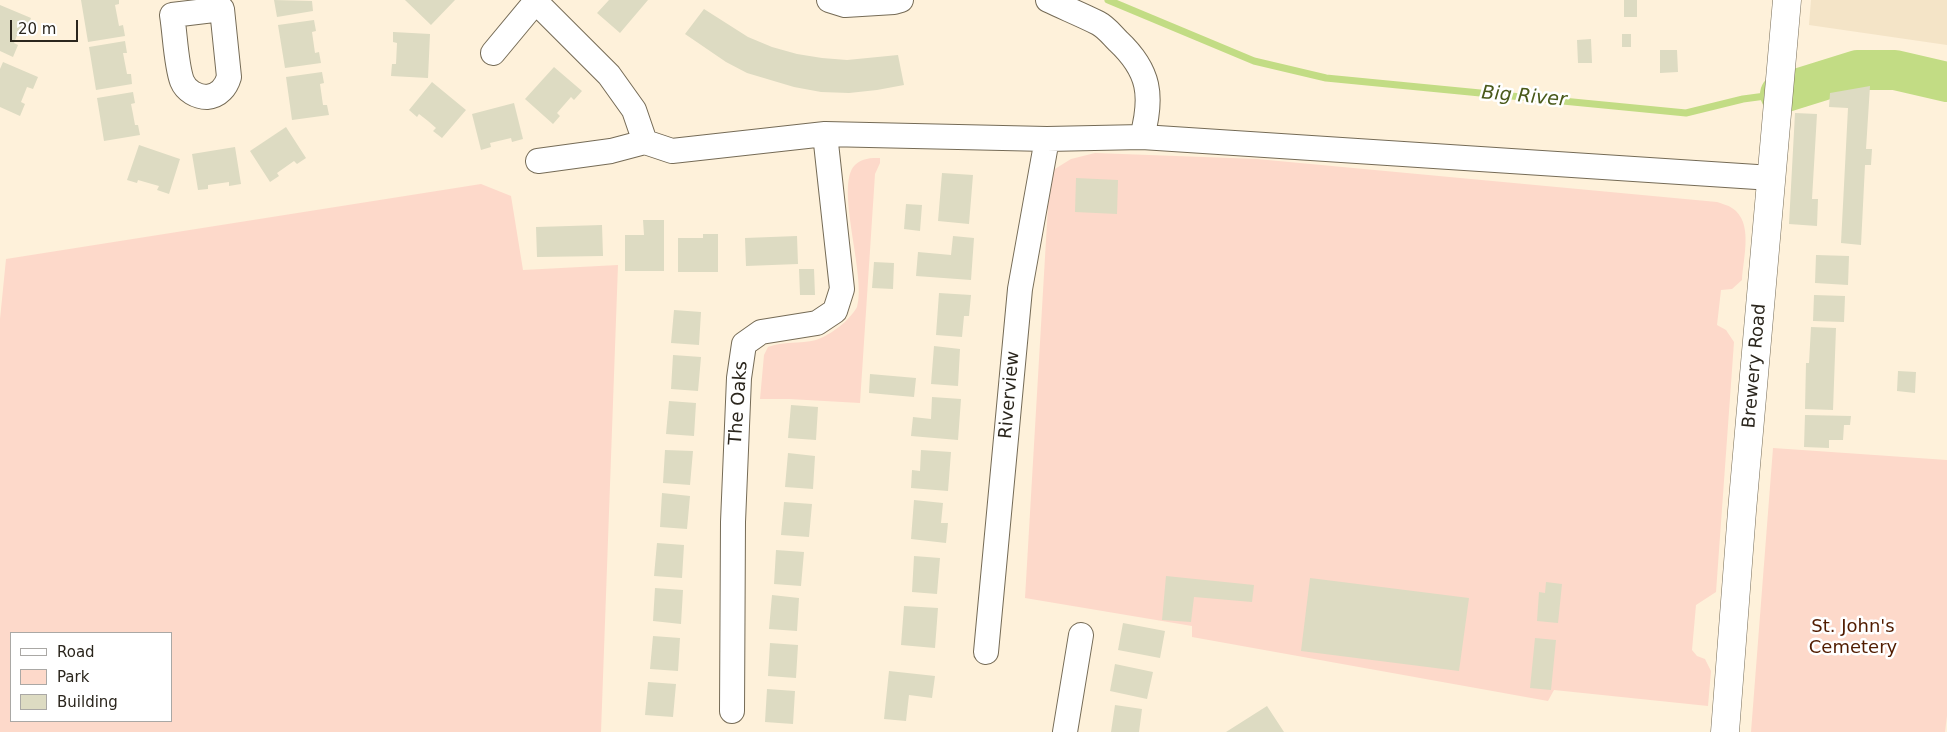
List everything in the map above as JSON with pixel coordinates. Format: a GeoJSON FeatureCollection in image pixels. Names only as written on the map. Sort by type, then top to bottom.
{"type":"FeatureCollection","features":[{"type":"Feature","properties":{"kind":"street"},"geometry":{"type":"LineString","coordinates":[[492,53],[536,0],[609,75],[634,110],[645,142]]}},
{"type":"Feature","properties":{"kind":"street"},"geometry":{"type":"LineString","coordinates":[[829,0],[845,5],[901,0]]}},
{"type":"Feature","properties":{"kind":"street"},"geometry":{"type":"LineString","coordinates":[[1048,0],[1100,24],[1131,53],[1145,79],[1148,98],[1147,118],[1142,136]]}},
{"type":"Feature","properties":{"kind":"street","name":"Brewery Road"},"geometry":{"type":"LineString","coordinates":[[1724,732],[1787,0]]}},
{"type":"Feature","properties":{"kind":"street"},"geometry":{"type":"LineString","coordinates":[[538,161],[611,151],[645,142],[672,151],[825,134],[1047,139],[1142,136],[1772,178]]}},
{"type":"Feature","properties":{"kind":"street","name":"The Oaks"},"geometry":{"type":"LineString","coordinates":[[732,711],[733,522],[739,378],[744,344],[761,332],[817,322],[835,312],[842,289],[825,134]]}},
{"type":"Feature","properties":{"kind":"street","name":"Riverview"},"geometry":{"type":"LineString","coordinates":[[986,652],[1020,289],[1047,139]]}},
{"type":"Feature","properties":{"kind":"street"},"geometry":{"type":"LineString","coordinates":[[1065,732],[1081,635]]}},
{"type":"Feature","properties":{"kind":"shaded area"},"geometry":{"type":"Polygon","coordinates":[[[1811,0],[1947,0],[1947,45],[1809,25],[1811,0]]]}},
{"type":"Feature","properties":{"kind":"green space"},"geometry":{"type":"Polygon","coordinates":[[[1095,153],[1257,159],[1717,202],[1727,205],[1739,214],[1743,222],[1746,241],[1742,280],[1732,289],[1721,290],[1717,325],[1726,330],[1734,342],[1716,592],[1696,605],[1692,650],[1697,656],[1705,659],[1711,671],[1708,706],[1554,690],[1548,701],[1192,637],[1192,626],[1025,598],[1050,172],[1071,159],[1095,153]]]}},
{"type":"Feature","properties":{"kind":"green space"},"geometry":{"type":"Polygon","coordinates":[[[870,158],[880,158],[875,174],[860,403],[760,399],[764,355],[768,347],[820,339],[845,322],[857,307],[859,293],[858,275],[849,211],[849,176],[855,165],[861,161],[870,158]]]}},
{"type":"Feature","properties":{"kind":"green space"},"geometry":{"type":"Polygon","coordinates":[[[481,184],[511,196],[523,270],[618,265],[601,732],[0,732],[0,319],[6,259],[481,184]]]}},
{"type":"Feature","properties":{"kind":"green space","name":"St. John's Cemetery"},"geometry":{"type":"Polygon","coordinates":[[[1773,448],[1947,460],[1947,716],[1945,732],[1751,732],[1773,448]]]}},
{"type":"Feature","properties":{"kind":"building"},"geometry":{"type":"Polygon","coordinates":[[[81,0],[119,0],[119,4],[115,5],[119,26],[123,25],[125,36],[88,42],[81,0]]]}},
{"type":"Feature","properties":{"kind":"building"},"geometry":{"type":"Polygon","coordinates":[[[274,0],[312,1],[313,11],[277,17],[274,0]]]}},
{"type":"Feature","properties":{"kind":"building"},"geometry":{"type":"Polygon","coordinates":[[[405,0],[455,0],[431,25],[405,0]]]}},
{"type":"Feature","properties":{"kind":"building"},"geometry":{"type":"Polygon","coordinates":[[[609,0],[648,0],[620,33],[597,13],[609,0]]]}},
{"type":"Feature","properties":{"kind":"building"},"geometry":{"type":"Polygon","coordinates":[[[1624,0],[1637,0],[1637,17],[1624,17],[1624,0]]]}},
{"type":"Feature","properties":{"kind":"building"},"geometry":{"type":"Polygon","coordinates":[[[0,5],[31,18],[26,31],[20,28],[14,43],[18,45],[13,57],[0,51],[0,5]]]}},
{"type":"Feature","properties":{"kind":"building"},"geometry":{"type":"Polygon","coordinates":[[[704,9],[748,37],[772,47],[797,54],[847,60],[898,55],[904,85],[849,93],[821,92],[794,87],[747,73],[726,62],[685,34],[704,9]]]}},
{"type":"Feature","properties":{"kind":"building"},"geometry":{"type":"Polygon","coordinates":[[[314,20],[316,31],[312,32],[315,53],[319,52],[321,63],[285,68],[278,25],[314,20]]]}},
{"type":"Feature","properties":{"kind":"building"},"geometry":{"type":"Polygon","coordinates":[[[393,32],[430,34],[428,78],[391,76],[392,64],[396,64],[397,43],[393,42],[393,32]]]}},
{"type":"Feature","properties":{"kind":"building"},"geometry":{"type":"Polygon","coordinates":[[[1622,34],[1631,34],[1631,47],[1622,47],[1622,34]]]}},
{"type":"Feature","properties":{"kind":"building"},"geometry":{"type":"Polygon","coordinates":[[[1591,39],[1592,63],[1578,63],[1577,40],[1591,39]]]}},
{"type":"Feature","properties":{"kind":"building"},"geometry":{"type":"Polygon","coordinates":[[[125,41],[127,53],[123,53],[127,74],[131,74],[132,84],[96,90],[89,47],[125,41]]]}},
{"type":"Feature","properties":{"kind":"building"},"geometry":{"type":"Polygon","coordinates":[[[1660,50],[1677,50],[1678,72],[1660,73],[1660,50]]]}},
{"type":"Feature","properties":{"kind":"building"},"geometry":{"type":"Polygon","coordinates":[[[3,62],[38,77],[33,89],[27,87],[21,102],[25,104],[20,116],[0,107],[0,69],[3,62]]]}},
{"type":"Feature","properties":{"kind":"building"},"geometry":{"type":"Polygon","coordinates":[[[554,67],[582,91],[574,100],[571,97],[557,113],[560,116],[553,124],[525,99],[554,67]]]}},
{"type":"Feature","properties":{"kind":"building"},"geometry":{"type":"Polygon","coordinates":[[[322,72],[324,83],[320,84],[323,105],[327,105],[329,115],[292,120],[286,77],[322,72]]]}},
{"type":"Feature","properties":{"kind":"building"},"geometry":{"type":"Polygon","coordinates":[[[432,82],[466,110],[442,138],[433,131],[436,128],[428,121],[419,114],[417,117],[409,110],[432,82]]]}},
{"type":"Feature","properties":{"kind":"building"},"geometry":{"type":"Polygon","coordinates":[[[1870,86],[1866,149],[1872,149],[1871,165],[1865,165],[1861,245],[1841,243],[1848,108],[1829,107],[1830,93],[1870,86]]]}},
{"type":"Feature","properties":{"kind":"building"},"geometry":{"type":"Polygon","coordinates":[[[133,92],[135,103],[131,104],[135,125],[138,125],[140,135],[104,141],[97,98],[133,92]]]}},
{"type":"Feature","properties":{"kind":"building"},"geometry":{"type":"Polygon","coordinates":[[[514,103],[523,139],[512,142],[511,138],[490,143],[491,147],[481,150],[472,114],[514,103]]]}},
{"type":"Feature","properties":{"kind":"building"},"geometry":{"type":"Polygon","coordinates":[[[1795,113],[1817,114],[1812,199],[1818,199],[1817,226],[1789,224],[1795,113]]]}},
{"type":"Feature","properties":{"kind":"building"},"geometry":{"type":"Polygon","coordinates":[[[286,127],[306,158],[297,164],[294,161],[277,173],[279,176],[270,182],[250,151],[286,127]]]}},
{"type":"Feature","properties":{"kind":"building"},"geometry":{"type":"Polygon","coordinates":[[[139,145],[180,159],[169,194],[157,190],[159,186],[138,180],[137,183],[127,180],[139,145]]]}},
{"type":"Feature","properties":{"kind":"building"},"geometry":{"type":"Polygon","coordinates":[[[235,147],[241,184],[229,186],[229,182],[208,185],[208,189],[198,190],[192,154],[235,147]]]}},
{"type":"Feature","properties":{"kind":"building"},"geometry":{"type":"Polygon","coordinates":[[[942,173],[973,175],[969,224],[938,221],[942,173]]]}},
{"type":"Feature","properties":{"kind":"building"},"geometry":{"type":"Polygon","coordinates":[[[1076,178],[1118,180],[1117,214],[1075,212],[1076,178]]]}},
{"type":"Feature","properties":{"kind":"building"},"geometry":{"type":"Polygon","coordinates":[[[906,204],[922,205],[920,231],[904,229],[906,204]]]}},
{"type":"Feature","properties":{"kind":"building"},"geometry":{"type":"Polygon","coordinates":[[[643,220],[664,220],[664,271],[625,271],[625,235],[644,235],[643,220]]]}},
{"type":"Feature","properties":{"kind":"building"},"geometry":{"type":"Polygon","coordinates":[[[602,225],[603,256],[537,257],[536,227],[602,225]]]}},
{"type":"Feature","properties":{"kind":"building"},"geometry":{"type":"Polygon","coordinates":[[[703,234],[718,234],[718,272],[678,272],[678,238],[703,238],[703,234]]]}},
{"type":"Feature","properties":{"kind":"building"},"geometry":{"type":"Polygon","coordinates":[[[797,236],[798,264],[746,266],[745,238],[797,236]]]}},
{"type":"Feature","properties":{"kind":"building"},"geometry":{"type":"Polygon","coordinates":[[[953,236],[974,238],[971,280],[916,276],[918,252],[951,255],[953,236]]]}},
{"type":"Feature","properties":{"kind":"building"},"geometry":{"type":"Polygon","coordinates":[[[1816,255],[1849,256],[1848,285],[1815,283],[1816,255]]]}},
{"type":"Feature","properties":{"kind":"building"},"geometry":{"type":"Polygon","coordinates":[[[874,262],[894,263],[893,289],[872,288],[874,262]]]}},
{"type":"Feature","properties":{"kind":"building"},"geometry":{"type":"Polygon","coordinates":[[[799,269],[814,269],[815,295],[800,295],[799,269]]]}},
{"type":"Feature","properties":{"kind":"building"},"geometry":{"type":"Polygon","coordinates":[[[939,293],[971,295],[969,316],[964,316],[962,337],[936,335],[939,293]]]}},
{"type":"Feature","properties":{"kind":"building"},"geometry":{"type":"Polygon","coordinates":[[[1814,295],[1845,296],[1844,322],[1813,321],[1814,295]]]}},
{"type":"Feature","properties":{"kind":"building"},"geometry":{"type":"Polygon","coordinates":[[[674,310],[701,312],[699,345],[671,343],[674,310]]]}},
{"type":"Feature","properties":{"kind":"building"},"geometry":{"type":"Polygon","coordinates":[[[1811,327],[1836,328],[1833,410],[1805,409],[1806,363],[1809,363],[1811,327]]]}},
{"type":"Feature","properties":{"kind":"building"},"geometry":{"type":"Polygon","coordinates":[[[934,346],[960,349],[958,386],[931,384],[934,346]]]}},
{"type":"Feature","properties":{"kind":"building"},"geometry":{"type":"Polygon","coordinates":[[[673,355],[701,357],[698,391],[671,389],[673,355]]]}},
{"type":"Feature","properties":{"kind":"building"},"geometry":{"type":"Polygon","coordinates":[[[1898,371],[1916,372],[1915,393],[1897,391],[1898,371]]]}},
{"type":"Feature","properties":{"kind":"building"},"geometry":{"type":"Polygon","coordinates":[[[870,374],[916,378],[914,397],[869,393],[870,374]]]}},
{"type":"Feature","properties":{"kind":"building"},"geometry":{"type":"Polygon","coordinates":[[[932,397],[961,399],[958,440],[911,436],[913,417],[931,419],[932,397]]]}},
{"type":"Feature","properties":{"kind":"building"},"geometry":{"type":"Polygon","coordinates":[[[669,401],[696,403],[694,436],[666,434],[669,401]]]}},
{"type":"Feature","properties":{"kind":"building"},"geometry":{"type":"Polygon","coordinates":[[[791,405],[818,407],[816,440],[788,438],[791,405]]]}},
{"type":"Feature","properties":{"kind":"building"},"geometry":{"type":"Polygon","coordinates":[[[1805,415],[1851,416],[1850,425],[1844,425],[1843,440],[1829,440],[1829,448],[1804,447],[1805,415]]]}},
{"type":"Feature","properties":{"kind":"building"},"geometry":{"type":"Polygon","coordinates":[[[665,450],[693,451],[690,485],[663,483],[665,450]]]}},
{"type":"Feature","properties":{"kind":"building"},"geometry":{"type":"Polygon","coordinates":[[[921,450],[951,452],[948,491],[911,488],[912,470],[920,471],[921,450]]]}},
{"type":"Feature","properties":{"kind":"building"},"geometry":{"type":"Polygon","coordinates":[[[788,453],[815,456],[813,489],[785,487],[788,453]]]}},
{"type":"Feature","properties":{"kind":"building"},"geometry":{"type":"Polygon","coordinates":[[[662,493],[690,496],[687,529],[660,527],[662,493]]]}},
{"type":"Feature","properties":{"kind":"building"},"geometry":{"type":"Polygon","coordinates":[[[914,500],[943,503],[941,523],[948,523],[946,543],[911,539],[914,500]]]}},
{"type":"Feature","properties":{"kind":"building"},"geometry":{"type":"Polygon","coordinates":[[[784,502],[812,504],[809,537],[781,535],[784,502]]]}},
{"type":"Feature","properties":{"kind":"building"},"geometry":{"type":"Polygon","coordinates":[[[657,543],[684,545],[682,578],[654,576],[657,543]]]}},
{"type":"Feature","properties":{"kind":"building"},"geometry":{"type":"Polygon","coordinates":[[[776,550],[804,552],[801,586],[774,584],[776,550]]]}},
{"type":"Feature","properties":{"kind":"building"},"geometry":{"type":"Polygon","coordinates":[[[914,556],[940,558],[937,594],[912,592],[914,556]]]}},
{"type":"Feature","properties":{"kind":"building"},"geometry":{"type":"Polygon","coordinates":[[[1166,576],[1254,585],[1252,602],[1194,597],[1191,622],[1162,620],[1166,576]]]}},
{"type":"Feature","properties":{"kind":"building"},"geometry":{"type":"Polygon","coordinates":[[[1310,578],[1469,598],[1459,671],[1301,651],[1310,578]]]}},
{"type":"Feature","properties":{"kind":"building"},"geometry":{"type":"Polygon","coordinates":[[[1546,582],[1562,584],[1558,623],[1537,621],[1539,592],[1545,593],[1546,582]]]}},
{"type":"Feature","properties":{"kind":"building"},"geometry":{"type":"Polygon","coordinates":[[[655,588],[683,590],[681,624],[653,621],[655,588]]]}},
{"type":"Feature","properties":{"kind":"building"},"geometry":{"type":"Polygon","coordinates":[[[772,595],[799,598],[797,631],[769,629],[772,595]]]}},
{"type":"Feature","properties":{"kind":"building"},"geometry":{"type":"Polygon","coordinates":[[[904,606],[938,608],[935,648],[901,645],[904,606]]]}},
{"type":"Feature","properties":{"kind":"building"},"geometry":{"type":"Polygon","coordinates":[[[1123,623],[1165,631],[1160,658],[1118,650],[1123,623]]]}},
{"type":"Feature","properties":{"kind":"building"},"geometry":{"type":"Polygon","coordinates":[[[653,636],[680,638],[678,671],[650,669],[653,636]]]}},
{"type":"Feature","properties":{"kind":"building"},"geometry":{"type":"Polygon","coordinates":[[[1535,638],[1556,640],[1551,690],[1530,688],[1535,638]]]}},
{"type":"Feature","properties":{"kind":"building"},"geometry":{"type":"Polygon","coordinates":[[[770,643],[798,645],[796,678],[768,676],[770,643]]]}},
{"type":"Feature","properties":{"kind":"building"},"geometry":{"type":"Polygon","coordinates":[[[1115,664],[1153,672],[1147,699],[1110,691],[1115,664]]]}},
{"type":"Feature","properties":{"kind":"building"},"geometry":{"type":"Polygon","coordinates":[[[889,671],[935,676],[932,698],[909,695],[906,721],[884,719],[889,671]]]}},
{"type":"Feature","properties":{"kind":"building"},"geometry":{"type":"Polygon","coordinates":[[[648,682],[676,684],[673,717],[645,715],[648,682]]]}},
{"type":"Feature","properties":{"kind":"building"},"geometry":{"type":"Polygon","coordinates":[[[767,689],[795,691],[793,724],[765,722],[767,689]]]}},
{"type":"Feature","properties":{"kind":"building"},"geometry":{"type":"Polygon","coordinates":[[[1115,705],[1142,709],[1139,732],[1111,732],[1115,705]]]}},
{"type":"Feature","properties":{"kind":"building"},"geometry":{"type":"Polygon","coordinates":[[[1267,706],[1284,732],[1226,732],[1267,706]]]}},
{"type":"Feature","properties":{"kind":"waterway","name":"Big River"},"geometry":{"type":"LineString","coordinates":[[1108,0],[1254,61],[1326,78],[1686,113],[1743,99],[1773,95]]}},
{"type":"Feature","properties":{"kind":"waterway","name":"Big River"},"geometry":{"type":"LineString","coordinates":[[1780,94],[1857,70],[1895,70],[1947,82]]}}]}
